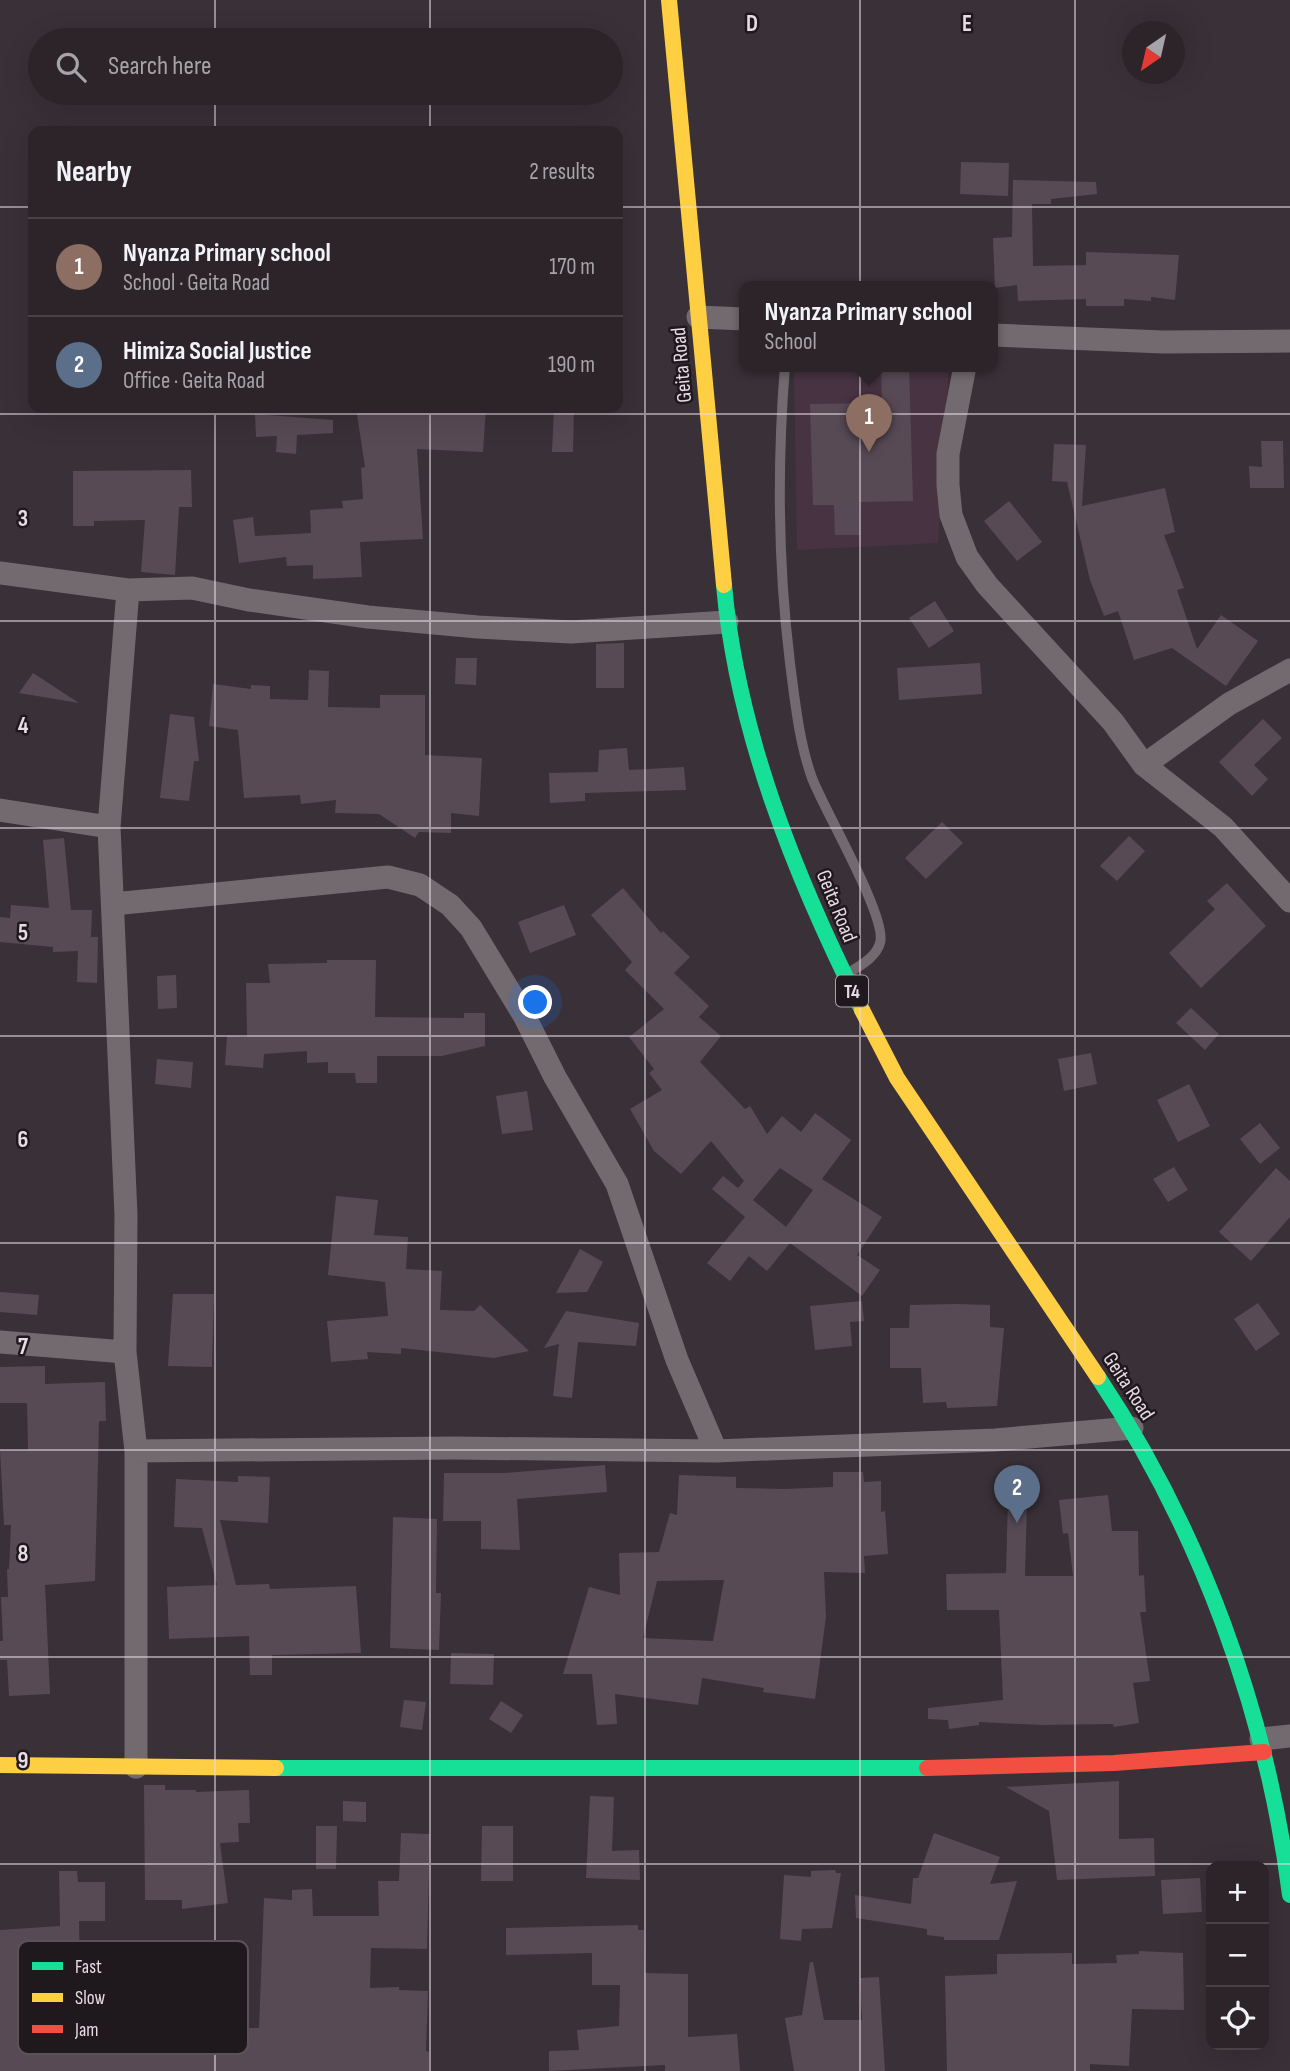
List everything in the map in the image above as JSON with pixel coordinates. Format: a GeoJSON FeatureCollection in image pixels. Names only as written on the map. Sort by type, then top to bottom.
{"type":"FeatureCollection","features":[{"type":"Feature","properties":{"kind":"main road","name":"Geita Road"},"geometry":{"type":"LineString","coordinates":[[669,0],[727,622],[751,733],[782,827],[845,975],[897,1077],[1132,1428],[1177,1513],[1214,1601],[1262,1746],[1281,1823],[1290,1895]]}},
{"type":"Feature","properties":{"kind":"main road"},"geometry":{"type":"LineString","coordinates":[[0,1765],[136,1768],[924,1768],[1114,1763],[1262,1746]]}},
{"type":"Feature","properties":{"kind":"street"},"geometry":{"type":"LineString","coordinates":[[698,317],[739,319]]}},
{"type":"Feature","properties":{"kind":"street"},"geometry":{"type":"LineString","coordinates":[[998,335],[1163,342],[1290,341]]}},
{"type":"Feature","properties":{"kind":"street"},"geometry":{"type":"LineString","coordinates":[[964,372],[948,454],[948,485],[951,515],[967,557],[987,585],[1113,722],[1144,765],[1223,827],[1290,901]]}},
{"type":"Feature","properties":{"kind":"street"},"geometry":{"type":"LineString","coordinates":[[0,573],[128,590],[192,587],[249,600],[368,617],[478,627],[571,632],[727,622]]}},
{"type":"Feature","properties":{"kind":"street"},"geometry":{"type":"LineString","coordinates":[[128,590],[109,827],[126,1215],[125,1352],[136,1451],[136,1768]]}},
{"type":"Feature","properties":{"kind":"street"},"geometry":{"type":"LineString","coordinates":[[1144,765],[1229,704],[1290,670]]}},
{"type":"Feature","properties":{"kind":"street"},"geometry":{"type":"LineString","coordinates":[[0,810],[109,827]]}},
{"type":"Feature","properties":{"kind":"street"},"geometry":{"type":"LineString","coordinates":[[113,904],[388,877],[420,885],[450,905],[471,928],[498,970],[555,1077],[617,1184],[677,1360],[716,1451]]}},
{"type":"Feature","properties":{"kind":"street"},"geometry":{"type":"LineString","coordinates":[[0,1342],[125,1352]]}},
{"type":"Feature","properties":{"kind":"street"},"geometry":{"type":"LineString","coordinates":[[136,1451],[454,1448],[716,1451],[995,1440],[1132,1428]]}},
{"type":"Feature","properties":{"kind":"street"},"geometry":{"type":"LineString","coordinates":[[1262,1746],[1290,1737]]}},
{"type":"Feature","properties":{"kind":"lane"},"geometry":{"type":"LineString","coordinates":[[785,372],[779,446],[780,529],[786,632],[795,707],[812,776],[875,909],[881,934],[874,954],[845,975]]}},
{"type":"Feature","properties":{"kind":"shaded area"},"geometry":{"type":"Polygon","coordinates":[[[794,372],[949,372],[938,543],[797,550],[794,372]]]}},
{"type":"Feature","properties":{"kind":"building"},"geometry":{"type":"Polygon","coordinates":[[[961,162],[1009,163],[1008,196],[960,194],[961,162]]]}},
{"type":"Feature","properties":{"kind":"building"},"geometry":{"type":"Polygon","coordinates":[[[1013,180],[1096,182],[1097,194],[1051,199],[1051,204],[1032,204],[1033,266],[1086,265],[1086,252],[1179,255],[1175,300],[1151,297],[1151,301],[1124,299],[1124,306],[1086,306],[1086,299],[1018,301],[1017,285],[998,288],[998,281],[995,281],[993,238],[1012,237],[1013,180]]]}},
{"type":"Feature","properties":{"kind":"building"},"geometry":{"type":"Polygon","coordinates":[[[881,372],[909,372],[913,501],[859,502],[860,535],[835,535],[834,505],[813,505],[810,404],[882,403],[881,372]]]}},
{"type":"Feature","properties":{"kind":"building"},"geometry":{"type":"Polygon","coordinates":[[[357,413],[486,413],[483,452],[417,449],[423,539],[360,542],[362,577],[313,579],[313,565],[287,566],[286,557],[239,563],[233,520],[253,517],[255,536],[311,533],[310,510],[343,508],[342,501],[363,499],[361,468],[365,467],[357,413]]]}},
{"type":"Feature","properties":{"kind":"building"},"geometry":{"type":"Polygon","coordinates":[[[554,413],[574,413],[573,452],[552,452],[554,413]]]}},
{"type":"Feature","properties":{"kind":"building"},"geometry":{"type":"Polygon","coordinates":[[[255,414],[333,420],[333,433],[297,435],[296,454],[276,452],[277,436],[256,437],[255,414]]]}},
{"type":"Feature","properties":{"kind":"building"},"geometry":{"type":"Polygon","coordinates":[[[1261,441],[1283,441],[1284,488],[1250,488],[1249,466],[1262,467],[1261,441]]]}},
{"type":"Feature","properties":{"kind":"building"},"geometry":{"type":"Polygon","coordinates":[[[1054,444],[1086,445],[1082,506],[1165,488],[1175,532],[1164,535],[1184,588],[1177,590],[1197,649],[1221,615],[1258,641],[1226,686],[1172,648],[1134,660],[1118,611],[1104,616],[1090,580],[1067,482],[1052,481],[1054,444]]]}},
{"type":"Feature","properties":{"kind":"building"},"geometry":{"type":"Polygon","coordinates":[[[191,470],[192,507],[179,507],[175,575],[141,572],[145,520],[94,521],[94,526],[73,526],[73,471],[191,470]]]}},
{"type":"Feature","properties":{"kind":"building"},"geometry":{"type":"Polygon","coordinates":[[[1009,501],[1042,542],[1017,561],[984,521],[1009,501]]]}},
{"type":"Feature","properties":{"kind":"building"},"geometry":{"type":"Polygon","coordinates":[[[935,601],[954,631],[929,648],[909,618],[935,601]]]}},
{"type":"Feature","properties":{"kind":"building"},"geometry":{"type":"Polygon","coordinates":[[[624,643],[624,688],[596,688],[596,644],[624,643]]]}},
{"type":"Feature","properties":{"kind":"building"},"geometry":{"type":"Polygon","coordinates":[[[456,658],[477,658],[476,685],[455,684],[456,658]]]}},
{"type":"Feature","properties":{"kind":"building"},"geometry":{"type":"Polygon","coordinates":[[[980,663],[982,694],[899,700],[897,668],[980,663]]]}},
{"type":"Feature","properties":{"kind":"building"},"geometry":{"type":"Polygon","coordinates":[[[309,670],[329,671],[328,707],[380,708],[380,695],[425,695],[425,755],[482,758],[479,816],[451,813],[451,833],[419,832],[415,838],[379,814],[335,813],[336,800],[301,804],[300,795],[244,798],[238,730],[209,726],[213,684],[251,689],[251,685],[270,686],[270,699],[308,700],[309,670]]]}},
{"type":"Feature","properties":{"kind":"building"},"geometry":{"type":"Polygon","coordinates":[[[33,673],[79,703],[19,693],[33,673]]]}},
{"type":"Feature","properties":{"kind":"building"},"geometry":{"type":"Polygon","coordinates":[[[170,714],[194,717],[199,761],[194,761],[189,801],[160,798],[170,714]]]}},
{"type":"Feature","properties":{"kind":"building"},"geometry":{"type":"Polygon","coordinates":[[[1263,719],[1282,738],[1254,765],[1268,779],[1252,796],[1219,762],[1263,719]]]}},
{"type":"Feature","properties":{"kind":"building"},"geometry":{"type":"Polygon","coordinates":[[[627,748],[629,770],[684,767],[686,790],[585,793],[585,801],[550,803],[549,773],[598,772],[599,750],[627,748]]]}},
{"type":"Feature","properties":{"kind":"building"},"geometry":{"type":"Polygon","coordinates":[[[942,822],[963,843],[926,879],[905,858],[942,822]]]}},
{"type":"Feature","properties":{"kind":"building"},"geometry":{"type":"Polygon","coordinates":[[[1129,836],[1145,851],[1117,881],[1100,866],[1129,836]]]}},
{"type":"Feature","properties":{"kind":"building"},"geometry":{"type":"Polygon","coordinates":[[[64,838],[71,910],[92,910],[91,937],[98,937],[97,983],[77,982],[78,951],[53,952],[53,947],[0,942],[0,917],[10,918],[11,905],[49,908],[43,840],[64,838]]]}},
{"type":"Feature","properties":{"kind":"building"},"geometry":{"type":"Polygon","coordinates":[[[1227,883],[1266,926],[1201,988],[1169,953],[1215,909],[1207,901],[1227,883]]]}},
{"type":"Feature","properties":{"kind":"building"},"geometry":{"type":"Polygon","coordinates":[[[623,888],[661,933],[663,931],[690,957],[674,973],[709,1006],[699,1017],[721,1036],[700,1062],[745,1109],[750,1106],[767,1134],[782,1116],[801,1132],[815,1113],[851,1140],[822,1179],[882,1217],[857,1255],[880,1270],[862,1296],[790,1243],[767,1271],[749,1256],[730,1281],[707,1263],[745,1217],[712,1189],[723,1176],[738,1188],[744,1181],[711,1141],[681,1174],[654,1151],[630,1109],[662,1090],[649,1073],[654,1069],[629,1037],[664,1009],[625,970],[632,962],[591,915],[623,888]],[[780,1168],[753,1200],[786,1227],[813,1190],[780,1168]]]}},
{"type":"Feature","properties":{"kind":"building"},"geometry":{"type":"Polygon","coordinates":[[[564,905],[576,935],[530,953],[518,922],[564,905]]]}},
{"type":"Feature","properties":{"kind":"building"},"geometry":{"type":"Polygon","coordinates":[[[327,960],[376,960],[375,1017],[464,1018],[464,1013],[485,1013],[485,1046],[442,1056],[377,1056],[377,1083],[356,1083],[355,1073],[328,1073],[328,1062],[307,1063],[307,1051],[264,1054],[263,1068],[225,1065],[227,1036],[247,1037],[246,983],[270,983],[268,964],[327,963],[327,960]]]}},
{"type":"Feature","properties":{"kind":"building"},"geometry":{"type":"Polygon","coordinates":[[[176,975],[177,1008],[158,1009],[157,976],[176,975]]]}},
{"type":"Feature","properties":{"kind":"building"},"geometry":{"type":"Polygon","coordinates":[[[1191,1008],[1219,1034],[1205,1050],[1176,1023],[1191,1008]]]}},
{"type":"Feature","properties":{"kind":"building"},"geometry":{"type":"Polygon","coordinates":[[[1091,1053],[1097,1084],[1064,1091],[1058,1059],[1091,1053]]]}},
{"type":"Feature","properties":{"kind":"building"},"geometry":{"type":"Polygon","coordinates":[[[157,1059],[193,1062],[191,1088],[155,1084],[157,1059]]]}},
{"type":"Feature","properties":{"kind":"building"},"geometry":{"type":"Polygon","coordinates":[[[1189,1084],[1210,1126],[1178,1142],[1157,1100],[1189,1084]]]}},
{"type":"Feature","properties":{"kind":"building"},"geometry":{"type":"Polygon","coordinates":[[[527,1091],[533,1130],[502,1134],[496,1096],[527,1091]]]}},
{"type":"Feature","properties":{"kind":"building"},"geometry":{"type":"Polygon","coordinates":[[[1260,1123],[1280,1148],[1260,1164],[1240,1139],[1260,1123]]]}},
{"type":"Feature","properties":{"kind":"building"},"geometry":{"type":"Polygon","coordinates":[[[1174,1167],[1188,1190],[1168,1202],[1153,1179],[1174,1167]]]}},
{"type":"Feature","properties":{"kind":"building"},"geometry":{"type":"Polygon","coordinates":[[[1276,1168],[1290,1181],[1290,1217],[1251,1261],[1219,1232],[1276,1168]]]}},
{"type":"Feature","properties":{"kind":"building"},"geometry":{"type":"Polygon","coordinates":[[[336,1196],[378,1200],[374,1235],[408,1237],[406,1269],[442,1271],[440,1310],[474,1311],[480,1305],[529,1351],[494,1358],[401,1348],[401,1354],[367,1352],[368,1359],[331,1362],[327,1321],[388,1316],[385,1282],[328,1275],[336,1196]]]}},
{"type":"Feature","properties":{"kind":"building"},"geometry":{"type":"Polygon","coordinates":[[[580,1249],[603,1262],[587,1292],[556,1293],[580,1249]]]}},
{"type":"Feature","properties":{"kind":"building"},"geometry":{"type":"Polygon","coordinates":[[[0,1292],[39,1295],[37,1315],[0,1312],[0,1292]]]}},
{"type":"Feature","properties":{"kind":"building"},"geometry":{"type":"Polygon","coordinates":[[[173,1294],[214,1294],[212,1367],[168,1366],[173,1294]]]}},
{"type":"Feature","properties":{"kind":"building"},"geometry":{"type":"Polygon","coordinates":[[[862,1301],[864,1321],[850,1322],[852,1346],[815,1350],[810,1306],[862,1301]]]}},
{"type":"Feature","properties":{"kind":"building"},"geometry":{"type":"Polygon","coordinates":[[[1258,1303],[1280,1334],[1256,1351],[1234,1319],[1258,1303]]]}},
{"type":"Feature","properties":{"kind":"building"},"geometry":{"type":"Polygon","coordinates":[[[910,1305],[990,1305],[990,1327],[1004,1328],[997,1406],[947,1408],[946,1402],[923,1403],[921,1368],[890,1368],[890,1328],[909,1328],[910,1305]]]}},
{"type":"Feature","properties":{"kind":"building"},"geometry":{"type":"Polygon","coordinates":[[[566,1311],[639,1323],[636,1346],[578,1342],[572,1398],[553,1396],[559,1344],[544,1348],[566,1311]]]}},
{"type":"Feature","properties":{"kind":"building"},"geometry":{"type":"Polygon","coordinates":[[[45,1366],[45,1384],[105,1382],[106,1421],[99,1421],[95,1581],[45,1585],[50,1694],[9,1696],[7,1660],[0,1660],[0,1641],[3,1641],[1,1597],[8,1597],[7,1569],[11,1525],[4,1525],[0,1450],[28,1450],[27,1403],[0,1403],[0,1367],[45,1366]]]}},
{"type":"Feature","properties":{"kind":"building"},"geometry":{"type":"Polygon","coordinates":[[[605,1465],[607,1492],[517,1499],[520,1550],[481,1549],[481,1521],[443,1521],[444,1473],[505,1473],[605,1465]]]}},
{"type":"Feature","properties":{"kind":"building"},"geometry":{"type":"Polygon","coordinates":[[[833,1472],[863,1472],[864,1482],[881,1481],[881,1512],[885,1511],[888,1554],[864,1556],[865,1573],[824,1572],[826,1617],[815,1699],[763,1692],[764,1688],[702,1678],[698,1705],[615,1694],[617,1724],[597,1725],[592,1674],[563,1674],[589,1587],[620,1595],[619,1553],[659,1552],[670,1513],[677,1515],[679,1475],[736,1477],[736,1488],[833,1487],[833,1472]],[[724,1580],[657,1581],[643,1638],[713,1641],[724,1580]]]}},
{"type":"Feature","properties":{"kind":"building"},"geometry":{"type":"Polygon","coordinates":[[[238,1476],[270,1477],[268,1523],[220,1520],[236,1585],[269,1584],[270,1589],[356,1586],[361,1653],[272,1655],[272,1675],[250,1675],[249,1636],[169,1639],[167,1587],[217,1585],[202,1528],[174,1527],[176,1479],[238,1482],[238,1476]]]}},
{"type":"Feature","properties":{"kind":"building"},"geometry":{"type":"Polygon","coordinates":[[[1108,1495],[1112,1531],[1138,1531],[1139,1576],[1144,1575],[1146,1612],[1140,1612],[1150,1681],[1133,1683],[1139,1723],[1114,1727],[1113,1724],[979,1722],[979,1725],[949,1729],[948,1720],[928,1719],[928,1708],[1003,1700],[999,1610],[947,1610],[946,1574],[1006,1573],[1008,1499],[1027,1500],[1025,1576],[1073,1576],[1068,1533],[1063,1534],[1059,1500],[1108,1495]]]}},
{"type":"Feature","properties":{"kind":"building"},"geometry":{"type":"Polygon","coordinates":[[[393,1517],[437,1519],[436,1593],[441,1593],[439,1650],[390,1648],[393,1517]]]}},
{"type":"Feature","properties":{"kind":"building"},"geometry":{"type":"Polygon","coordinates":[[[451,1653],[494,1654],[493,1685],[450,1684],[451,1653]]]}},
{"type":"Feature","properties":{"kind":"building"},"geometry":{"type":"Polygon","coordinates":[[[404,1700],[426,1702],[422,1730],[400,1727],[404,1700]]]}},
{"type":"Feature","properties":{"kind":"building"},"geometry":{"type":"Polygon","coordinates":[[[501,1701],[523,1715],[511,1733],[489,1719],[501,1701]]]}},
{"type":"Feature","properties":{"kind":"building"},"geometry":{"type":"Polygon","coordinates":[[[1119,1781],[1119,1839],[1154,1838],[1155,1876],[1057,1880],[1049,1811],[1006,1787],[1119,1781]]]}},
{"type":"Feature","properties":{"kind":"building"},"geometry":{"type":"Polygon","coordinates":[[[144,1785],[165,1785],[165,1790],[196,1792],[249,1790],[250,1823],[238,1823],[239,1842],[220,1843],[228,1903],[182,1909],[182,1900],[145,1900],[144,1785]]]}},
{"type":"Feature","properties":{"kind":"building"},"geometry":{"type":"Polygon","coordinates":[[[590,1796],[614,1797],[612,1851],[639,1850],[640,1880],[586,1878],[590,1796]]]}},
{"type":"Feature","properties":{"kind":"building"},"geometry":{"type":"Polygon","coordinates":[[[343,1801],[366,1802],[366,1822],[343,1821],[343,1801]]]}},
{"type":"Feature","properties":{"kind":"building"},"geometry":{"type":"Polygon","coordinates":[[[316,1826],[337,1826],[336,1869],[316,1869],[316,1826]]]}},
{"type":"Feature","properties":{"kind":"building"},"geometry":{"type":"Polygon","coordinates":[[[482,1826],[513,1826],[513,1881],[481,1881],[482,1826]]]}},
{"type":"Feature","properties":{"kind":"building"},"geometry":{"type":"Polygon","coordinates":[[[401,1833],[430,1834],[427,1949],[371,1948],[370,1988],[399,1987],[399,1990],[428,1991],[426,2051],[429,2052],[429,2071],[0,2071],[0,1930],[60,1926],[59,1871],[77,1871],[78,1882],[105,1882],[105,1921],[79,1921],[79,1941],[18,1941],[18,2054],[248,2054],[248,2028],[259,2028],[264,1898],[292,1900],[292,1890],[312,1889],[313,1916],[379,1916],[378,1881],[399,1881],[401,1833]]]}},
{"type":"Feature","properties":{"kind":"building"},"geometry":{"type":"Polygon","coordinates":[[[934,1833],[1000,1857],[990,1884],[1017,1881],[999,1940],[944,1940],[944,1937],[927,1935],[927,1929],[856,1918],[855,1895],[911,1904],[913,1878],[918,1878],[934,1833]]]}},
{"type":"Feature","properties":{"kind":"building"},"geometry":{"type":"Polygon","coordinates":[[[835,1870],[836,1873],[841,1873],[832,1928],[802,1929],[801,1941],[780,1939],[784,1875],[811,1877],[811,1871],[835,1870]]]}},
{"type":"Feature","properties":{"kind":"building"},"geometry":{"type":"Polygon","coordinates":[[[1200,1878],[1202,1912],[1163,1914],[1161,1880],[1200,1878]]]}},
{"type":"Feature","properties":{"kind":"building"},"geometry":{"type":"Polygon","coordinates":[[[638,1925],[638,1930],[644,1930],[645,1973],[688,1974],[688,2037],[737,2034],[740,2071],[665,2071],[665,2065],[549,2071],[549,2051],[579,2050],[577,2030],[619,2026],[620,1985],[592,1985],[592,1953],[506,1955],[506,1928],[638,1925]]]}},
{"type":"Feature","properties":{"kind":"building"},"geometry":{"type":"Polygon","coordinates":[[[1139,1951],[1183,1953],[1184,2010],[1132,2009],[1129,2066],[1090,2064],[1090,2071],[947,2071],[945,1976],[997,1974],[997,1954],[1072,1953],[1072,1964],[1117,1963],[1116,1955],[1139,1954],[1139,1951]]]}},
{"type":"Feature","properties":{"kind":"building"},"geometry":{"type":"Polygon","coordinates":[[[810,1962],[813,1962],[824,2020],[862,2020],[860,1978],[879,1977],[885,2071],[794,2071],[785,2018],[802,2015],[810,1962]]]}},
{"type":"Feature","properties":{"kind":"traffic: fast"},"geometry":{"type":"LineString","coordinates":[[724,585],[742,695],[773,804],[814,909],[862,1010]]}},
{"type":"Feature","properties":{"kind":"traffic: fast"},"geometry":{"type":"LineString","coordinates":[[1098,1377],[1135,1436],[1168,1497],[1198,1560],[1224,1625],[1265,1758],[1290,1895]]}},
{"type":"Feature","properties":{"kind":"traffic: fast"},"geometry":{"type":"LineString","coordinates":[[276,1768],[927,1768]]}},
{"type":"Feature","properties":{"kind":"traffic: slow"},"geometry":{"type":"LineString","coordinates":[[669,0],[724,585]]}},
{"type":"Feature","properties":{"kind":"traffic: slow"},"geometry":{"type":"LineString","coordinates":[[862,1010],[897,1078],[1098,1377]]}},
{"type":"Feature","properties":{"kind":"traffic: slow"},"geometry":{"type":"LineString","coordinates":[[0,1765],[276,1768]]}},
{"type":"Feature","properties":{"kind":"traffic: jam"},"geometry":{"type":"LineString","coordinates":[[927,1768],[1114,1763],[1264,1752]]}},
{"type":"Feature","properties":{"kind":"place","name":"Nyanza Primary school"},"geometry":{"type":"Point","coordinates":[869,452]}},
{"type":"Feature","properties":{"kind":"place","name":"Himiza Social Justice"},"geometry":{"type":"Point","coordinates":[1017,1523]}}]}
